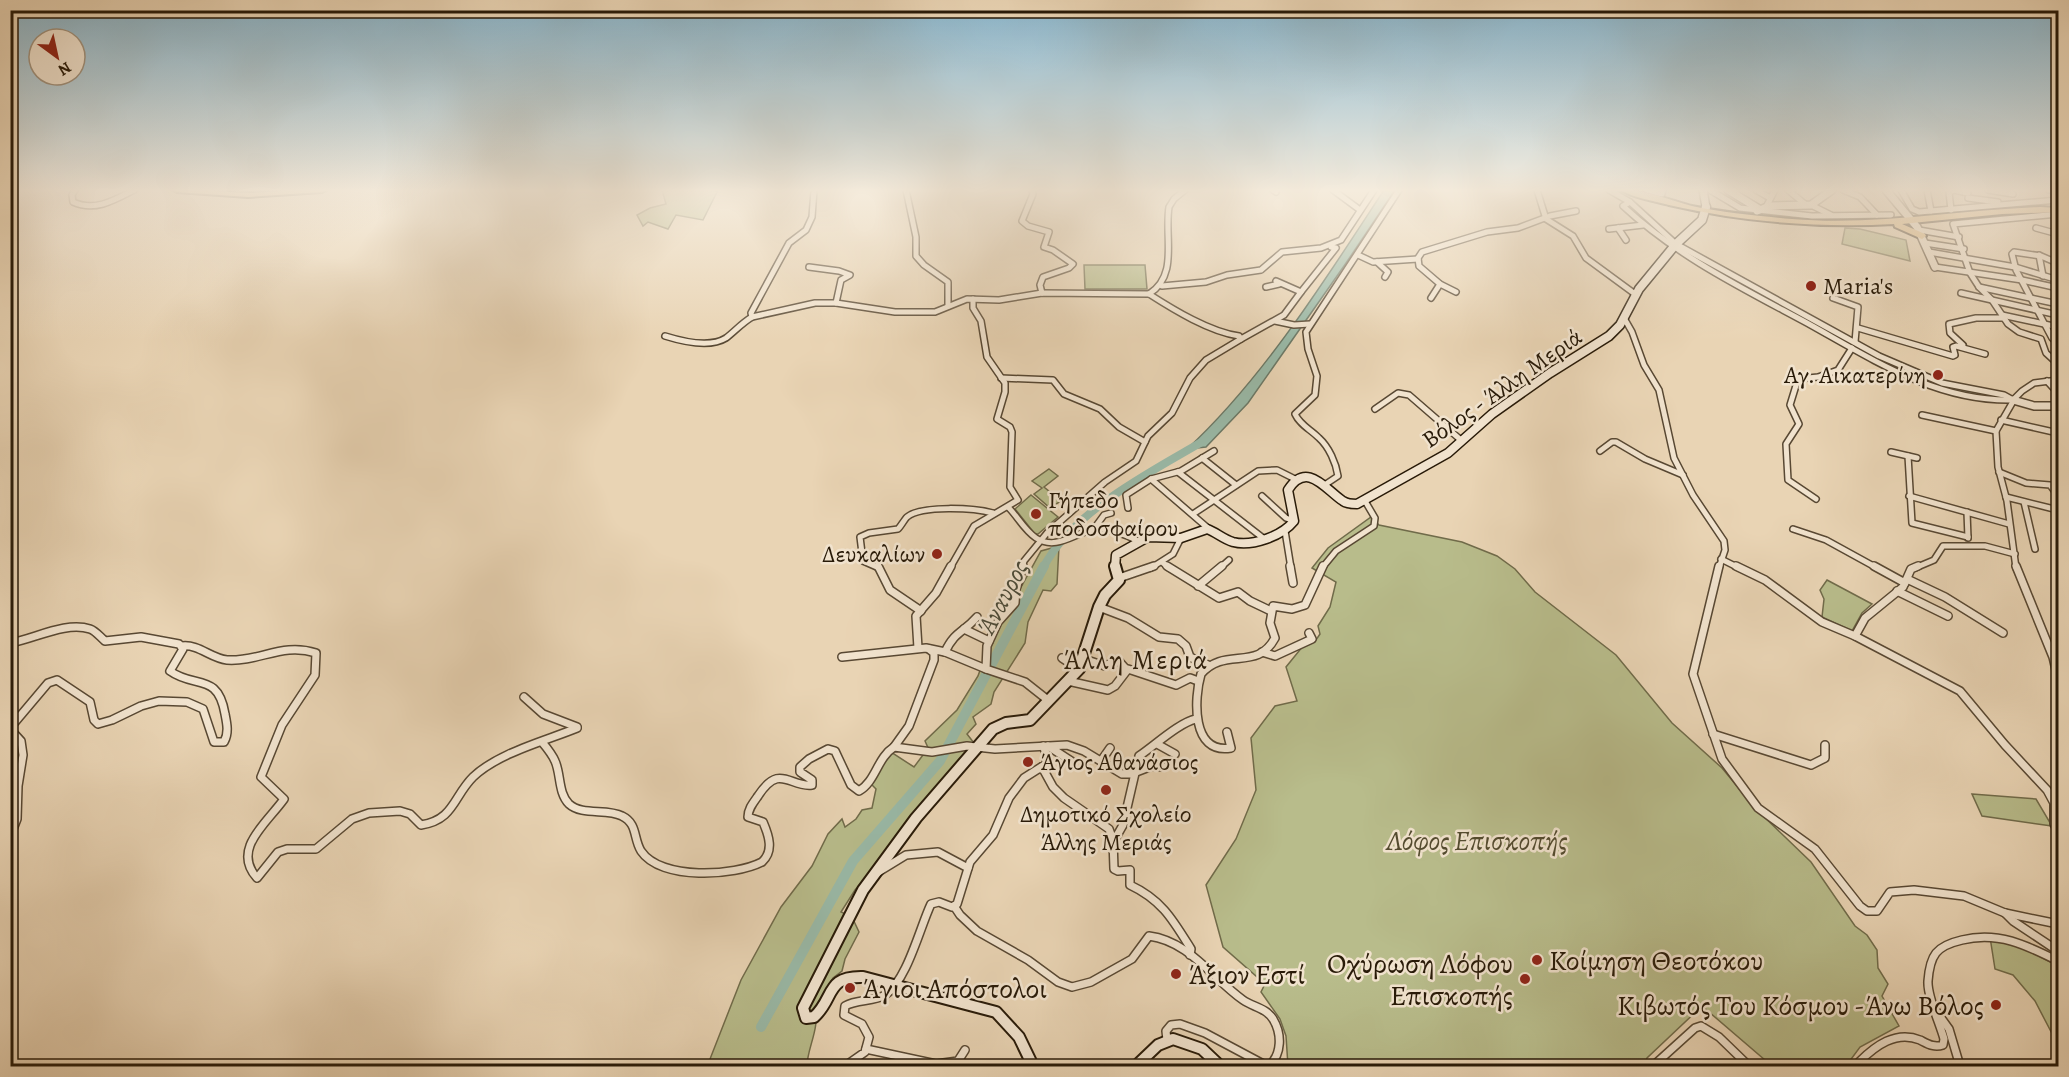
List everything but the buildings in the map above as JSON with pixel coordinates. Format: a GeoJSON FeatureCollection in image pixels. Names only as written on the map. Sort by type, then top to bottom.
{"type":"FeatureCollection","features":[{"type":"Feature","properties":{"kind":"main road","name":"Βόλος - Άλλη Μεριά"},"geometry":{"type":"LineString","coordinates":[[1365,501],[1441,457],[1492,414],[1550,373],[1609,336],[1624,318],[1635,294],[1679,240]]}},
{"type":"Feature","properties":{"kind":"main road"},"geometry":{"type":"LineString","coordinates":[[1033,1066],[1022,1042],[1011,1026],[996,1012],[861,976],[844,978],[831,987],[817,1015],[807,1018],[802,1012],[806,999],[857,898],[916,818],[996,727],[1006,723],[1029,721],[1068,681],[1081,664],[1099,607],[1119,578],[1114,563],[1116,555],[1138,541],[1153,536],[1181,538],[1209,530],[1236,543],[1285,531],[1294,521],[1288,490],[1297,480],[1311,478],[1326,484],[1346,503],[1357,504],[1365,501]]}},
{"type":"Feature","properties":{"kind":"main road"},"geometry":{"type":"LineString","coordinates":[[1136,1066],[1153,1049],[1167,1040],[1184,1041],[1202,1049],[1217,1063]]}},
{"type":"Feature","properties":{"kind":"street"},"geometry":{"type":"LineString","coordinates":[[752,317],[751,313],[789,243],[793,240]]}},
{"type":"Feature","properties":{"kind":"street"},"geometry":{"type":"LineString","coordinates":[[915,240],[914,250],[922,267],[941,275],[948,282],[948,306]]}},
{"type":"Feature","properties":{"kind":"street"},"geometry":{"type":"LineString","coordinates":[[1042,293],[1040,285],[1043,278],[1069,268],[1073,264],[1053,250],[1044,247],[1047,240]]}},
{"type":"Feature","properties":{"kind":"street"},"geometry":{"type":"LineString","coordinates":[[1162,286],[1168,267],[1168,240]]}},
{"type":"Feature","properties":{"kind":"street"},"geometry":{"type":"LineString","coordinates":[[1319,249],[1340,240]]}},
{"type":"Feature","properties":{"kind":"street"},"geometry":{"type":"LineString","coordinates":[[1326,484],[1338,476],[1338,470],[1322,441],[1302,425],[1295,414],[1315,395],[1314,386],[1317,377],[1312,369],[1306,340],[1308,325],[1367,240]]}},
{"type":"Feature","properties":{"kind":"street"},"geometry":{"type":"LineString","coordinates":[[1456,292],[1440,284],[1419,266],[1418,259],[1420,253],[1429,248],[1457,240]]}},
{"type":"Feature","properties":{"kind":"street"},"geometry":{"type":"LineString","coordinates":[[1576,240],[1585,256],[1635,294]]}},
{"type":"Feature","properties":{"kind":"street"},"geometry":{"type":"LineString","coordinates":[[1666,240],[1918,381],[1980,399],[2013,400],[2032,406],[2058,406]]}},
{"type":"Feature","properties":{"kind":"street"},"geometry":{"type":"LineString","coordinates":[[1668,240],[1674,246]]}},
{"type":"Feature","properties":{"kind":"street"},"geometry":{"type":"LineString","coordinates":[[1924,240],[1935,267],[2022,280],[2058,288]]}},
{"type":"Feature","properties":{"kind":"street"},"geometry":{"type":"LineString","coordinates":[[1933,240],[1964,249]]}},
{"type":"Feature","properties":{"kind":"street"},"geometry":{"type":"LineString","coordinates":[[1960,240],[1970,273],[1978,287],[2018,331],[2040,339],[2046,353],[2058,364]]}},
{"type":"Feature","properties":{"kind":"street"},"geometry":{"type":"LineString","coordinates":[[986,669],[989,641],[998,622],[1015,603],[1016,589],[1024,561],[1041,540],[1106,482],[1134,463],[1155,428],[1172,413],[1190,378],[1199,367],[1213,354],[1286,314],[1336,248],[1332,246],[1282,252],[1274,261],[1259,271],[1227,275],[1206,282],[1162,286],[1149,294]]}},
{"type":"Feature","properties":{"kind":"street"},"geometry":{"type":"LineString","coordinates":[[1929,252],[2015,267],[2058,280]]}},
{"type":"Feature","properties":{"kind":"street"},"geometry":{"type":"LineString","coordinates":[[2055,262],[2039,255],[2012,252],[2015,267],[2052,338],[2058,345]]}},
{"type":"Feature","properties":{"kind":"street"},"geometry":{"type":"LineString","coordinates":[[1358,255],[1369,261],[1418,259]]}},
{"type":"Feature","properties":{"kind":"street"},"geometry":{"type":"LineString","coordinates":[[2039,255],[2043,276]]}},
{"type":"Feature","properties":{"kind":"street"},"geometry":{"type":"LineString","coordinates":[[1377,261],[1388,272],[1385,277]]}},
{"type":"Feature","properties":{"kind":"street"},"geometry":{"type":"LineString","coordinates":[[809,267],[839,271],[850,275],[841,280],[836,303]]}},
{"type":"Feature","properties":{"kind":"street"},"geometry":{"type":"LineString","coordinates":[[1266,287],[1279,282],[1301,292]]}},
{"type":"Feature","properties":{"kind":"street"},"geometry":{"type":"LineString","coordinates":[[1431,298],[1440,284]]}},
{"type":"Feature","properties":{"kind":"street"},"geometry":{"type":"LineString","coordinates":[[1978,287],[2058,304]]}},
{"type":"Feature","properties":{"kind":"street"},"geometry":{"type":"LineString","coordinates":[[665,336],[677,340],[717,341],[729,335],[742,321],[806,304],[836,303],[900,312],[935,312],[963,299],[999,300],[1042,293],[1149,294],[1181,314],[1224,334],[1239,336],[1241,339]]}},
{"type":"Feature","properties":{"kind":"street"},"geometry":{"type":"LineString","coordinates":[[1961,293],[2058,315]]}},
{"type":"Feature","properties":{"kind":"street"},"geometry":{"type":"LineString","coordinates":[[1816,499],[1788,480],[1787,441],[1799,424],[1790,405],[1798,379],[1838,370],[1854,345],[1858,328],[1856,318],[1858,307],[1833,298]]}},
{"type":"Feature","properties":{"kind":"street"},"geometry":{"type":"LineString","coordinates":[[922,648],[915,622],[936,593],[974,526],[1018,500],[1010,487],[1012,432],[1010,427],[997,421],[1005,392],[1005,382],[987,357],[981,321],[973,308],[973,299]]}},
{"type":"Feature","properties":{"kind":"street"},"geometry":{"type":"LineString","coordinates":[[1966,347],[1950,333],[1949,324],[1976,318],[2003,316],[2058,327]]}},
{"type":"Feature","properties":{"kind":"street"},"geometry":{"type":"LineString","coordinates":[[1624,318],[1632,332],[1644,365],[1659,390],[1670,447],[1683,476],[1693,495],[1723,538],[1725,550],[1694,670],[1695,685],[1724,762],[1754,803],[1766,815],[1815,849],[1852,899],[1864,910],[1877,911],[1890,892],[1914,890],[1964,896],[2006,913],[2058,924]]}},
{"type":"Feature","properties":{"kind":"street"},"geometry":{"type":"LineString","coordinates":[[1275,321],[1308,325]]}},
{"type":"Feature","properties":{"kind":"street"},"geometry":{"type":"LineString","coordinates":[[1858,328],[1953,356],[1954,346],[1966,347],[1985,354]]}},
{"type":"Feature","properties":{"kind":"street"},"geometry":{"type":"LineString","coordinates":[[1002,378],[1053,380],[1064,394],[1100,409],[1119,427],[1145,442]]}},
{"type":"Feature","properties":{"kind":"street"},"geometry":{"type":"LineString","coordinates":[[2058,380],[2030,385],[2013,400],[1996,431],[1999,472],[2006,496],[2019,579],[2053,657],[2058,679]]}},
{"type":"Feature","properties":{"kind":"street"},"geometry":{"type":"LineString","coordinates":[[2047,381],[2058,393]]}},
{"type":"Feature","properties":{"kind":"street"},"geometry":{"type":"LineString","coordinates":[[1375,409],[1394,395],[1400,393],[1409,395],[1462,441]]}},
{"type":"Feature","properties":{"kind":"street"},"geometry":{"type":"LineString","coordinates":[[1922,415],[1996,431]]}},
{"type":"Feature","properties":{"kind":"street"},"geometry":{"type":"LineString","coordinates":[[2001,420],[2058,433]]}},
{"type":"Feature","properties":{"kind":"street"},"geometry":{"type":"LineString","coordinates":[[1600,451],[1612,442],[1616,442],[1645,459],[1683,476]]}},
{"type":"Feature","properties":{"kind":"street"},"geometry":{"type":"LineString","coordinates":[[1128,507],[1126,495],[1151,479],[1178,472],[1214,450]]}},
{"type":"Feature","properties":{"kind":"street"},"geometry":{"type":"LineString","coordinates":[[1891,452],[1917,458]]}},
{"type":"Feature","properties":{"kind":"street"},"geometry":{"type":"LineString","coordinates":[[1908,456],[1912,523],[1968,537]]}},
{"type":"Feature","properties":{"kind":"street"},"geometry":{"type":"LineString","coordinates":[[1202,459],[1236,485]]}},
{"type":"Feature","properties":{"kind":"street"},"geometry":{"type":"LineString","coordinates":[[1193,514],[1258,471],[1266,469],[1282,471],[1297,480]]}},
{"type":"Feature","properties":{"kind":"street"},"geometry":{"type":"LineString","coordinates":[[1178,472],[1263,538]]}},
{"type":"Feature","properties":{"kind":"street"},"geometry":{"type":"LineString","coordinates":[[1999,472],[2028,484],[2050,485],[2058,496]]}},
{"type":"Feature","properties":{"kind":"street"},"geometry":{"type":"LineString","coordinates":[[1151,479],[1209,530]]}},
{"type":"Feature","properties":{"kind":"street"},"geometry":{"type":"LineString","coordinates":[[1262,496],[1286,518],[1294,521]]}},
{"type":"Feature","properties":{"kind":"street"},"geometry":{"type":"LineString","coordinates":[[1909,496],[2009,524]]}},
{"type":"Feature","properties":{"kind":"street"},"geometry":{"type":"LineString","coordinates":[[2006,496],[2058,510]]}},
{"type":"Feature","properties":{"kind":"street"},"geometry":{"type":"LineString","coordinates":[[1227,732],[1231,747],[1224,749],[1206,740],[1196,719],[1198,681],[1209,665],[1225,658],[1250,659],[1262,652],[1275,638],[1270,624],[1271,611],[1275,605],[1292,609],[1305,605],[1318,573],[1330,557],[1349,541],[1373,528],[1376,520],[1365,501]]}},
{"type":"Feature","properties":{"kind":"street"},"geometry":{"type":"LineString","coordinates":[[2024,502],[2035,549]]}},
{"type":"Feature","properties":{"kind":"street"},"geometry":{"type":"LineString","coordinates":[[1008,507],[1028,530],[1041,540],[1063,542],[1093,530],[1127,535],[1138,541]]}},
{"type":"Feature","properties":{"kind":"street"},"geometry":{"type":"LineString","coordinates":[[921,611],[890,590],[878,566],[863,561],[860,537],[869,533],[898,529],[908,516],[944,508],[977,508],[993,513]]}},
{"type":"Feature","properties":{"kind":"street"},"geometry":{"type":"LineString","coordinates":[[1967,512],[1968,537],[1973,545]]}},
{"type":"Feature","properties":{"kind":"street"},"geometry":{"type":"LineString","coordinates":[[1093,530],[1104,515],[1111,513]]}},
{"type":"Feature","properties":{"kind":"street"},"geometry":{"type":"LineString","coordinates":[[1793,529],[1826,540],[1906,581],[1945,597],[2003,633]]}},
{"type":"Feature","properties":{"kind":"street"},"geometry":{"type":"LineString","coordinates":[[1285,531],[1293,583]]}},
{"type":"Feature","properties":{"kind":"street"},"geometry":{"type":"LineString","coordinates":[[1119,578],[1162,562],[1178,547],[1181,538]]}},
{"type":"Feature","properties":{"kind":"street"},"geometry":{"type":"LineString","coordinates":[[1855,636],[1865,618],[1898,591],[1906,581],[1911,569],[1934,560],[1943,546],[1989,546],[2015,554]]}},
{"type":"Feature","properties":{"kind":"street"},"geometry":{"type":"LineString","coordinates":[[1721,559],[1769,582],[1822,622],[1855,636],[1964,695],[2005,745],[2048,790],[2054,803],[2054,824],[2058,831]]}},
{"type":"Feature","properties":{"kind":"street"},"geometry":{"type":"LineString","coordinates":[[1198,586],[1229,560]]}},
{"type":"Feature","properties":{"kind":"street"},"geometry":{"type":"LineString","coordinates":[[1162,562],[1177,574],[1222,598],[1238,592],[1250,601],[1271,611]]}},
{"type":"Feature","properties":{"kind":"street"},"geometry":{"type":"LineString","coordinates":[[1898,591],[1948,616]]}},
{"type":"Feature","properties":{"kind":"street"},"geometry":{"type":"LineString","coordinates":[[1099,607],[1128,618],[1160,637],[1182,641],[1190,656],[1209,665]]}},
{"type":"Feature","properties":{"kind":"street"},"geometry":{"type":"LineString","coordinates":[[945,652],[953,636],[977,617]]}},
{"type":"Feature","properties":{"kind":"street"},"geometry":{"type":"LineString","coordinates":[[10,643],[86,628],[94,630],[105,641],[141,637],[167,640],[182,646],[194,645],[213,657],[222,659],[252,658],[298,647],[316,653],[315,675],[282,725],[261,777],[283,795],[284,799],[262,825],[250,848],[246,862],[248,869],[257,878],[279,852],[287,849],[308,851],[316,849],[359,815],[400,811],[410,814],[421,825],[433,824],[449,812],[472,778],[486,766],[577,728],[543,714],[524,697]]}},
{"type":"Feature","properties":{"kind":"street"},"geometry":{"type":"LineString","coordinates":[[964,629],[989,641]]}},
{"type":"Feature","properties":{"kind":"street"},"geometry":{"type":"LineString","coordinates":[[1262,652],[1275,656],[1312,639],[1309,633]]}},
{"type":"Feature","properties":{"kind":"street"},"geometry":{"type":"LineString","coordinates":[[10,837],[18,820],[18,782],[23,766],[23,753],[18,735],[10,728],[48,683],[57,680],[90,702],[94,720],[98,724],[152,703],[182,700],[198,705],[206,715],[214,742],[222,743],[227,738],[223,700],[219,692],[206,683],[177,676],[170,671],[181,654],[182,646]]}},
{"type":"Feature","properties":{"kind":"street"},"geometry":{"type":"LineString","coordinates":[[542,742],[556,761],[560,787],[569,805],[575,808],[619,814],[627,818],[638,836],[640,851],[670,871],[692,874],[753,866],[766,860],[770,848],[765,826],[759,819],[748,817],[747,812],[763,787],[769,782],[778,778],[788,778],[810,786],[813,782],[801,774],[800,767],[809,759],[832,749],[837,754],[851,785],[859,791],[866,787],[880,759],[894,747],[909,726],[934,660],[933,652],[922,648]]}},
{"type":"Feature","properties":{"kind":"street"},"geometry":{"type":"LineString","coordinates":[[842,657],[922,648],[945,652],[998,675],[1025,682],[1049,701]]}},
{"type":"Feature","properties":{"kind":"street"},"geometry":{"type":"LineString","coordinates":[[1062,658],[1081,664],[1105,666],[1118,660],[1126,669],[1173,685],[1178,685],[1190,678],[1198,681]]}},
{"type":"Feature","properties":{"kind":"street"},"geometry":{"type":"LineString","coordinates":[[1068,681],[1108,690],[1118,685],[1126,669]]}},
{"type":"Feature","properties":{"kind":"street"},"geometry":{"type":"LineString","coordinates":[[1190,955],[1191,949],[1167,911],[1149,894],[1131,886],[1130,870],[1118,871],[1112,862],[1115,839],[1123,825],[1140,756],[1185,721],[1196,719]]}},
{"type":"Feature","properties":{"kind":"street"},"geometry":{"type":"LineString","coordinates":[[1713,734],[1811,765],[1825,758],[1825,745]]}},
{"type":"Feature","properties":{"kind":"street"},"geometry":{"type":"LineString","coordinates":[[1157,744],[1175,754]]}},
{"type":"Feature","properties":{"kind":"street"},"geometry":{"type":"LineString","coordinates":[[1046,746],[1071,761]]}},
{"type":"Feature","properties":{"kind":"street"},"geometry":{"type":"LineString","coordinates":[[954,906],[958,903],[972,858],[993,835],[1015,789],[1024,778],[1042,767],[1047,759],[1046,746]]}},
{"type":"Feature","properties":{"kind":"street"},"geometry":{"type":"LineString","coordinates":[[894,747],[925,751],[978,747],[995,749],[1071,746],[1120,773],[1134,773],[1152,766],[1163,767]]}},
{"type":"Feature","properties":{"kind":"street"},"geometry":{"type":"LineString","coordinates":[[1101,761],[1110,747]]}},
{"type":"Feature","properties":{"kind":"street"},"geometry":{"type":"LineString","coordinates":[[1042,767],[1058,793],[1074,807],[1106,825],[1115,839]]}},
{"type":"Feature","properties":{"kind":"street"},"geometry":{"type":"LineString","coordinates":[[875,873],[881,873],[906,855],[938,852],[968,868]]}},
{"type":"Feature","properties":{"kind":"street"},"geometry":{"type":"LineString","coordinates":[[845,1066],[861,1056],[866,1049],[868,1028],[857,1019],[846,1017],[843,1010],[851,1003],[883,997],[896,986],[931,904],[937,902],[954,906]]}},
{"type":"Feature","properties":{"kind":"street"},"geometry":{"type":"LineString","coordinates":[[954,906],[958,914],[994,944],[1030,962],[1053,980],[1070,987],[1081,987],[1095,981],[1130,960],[1151,936],[1162,938],[1190,955],[1242,999],[1265,1010],[1272,1017],[1278,1031],[1279,1042],[1276,1058],[1268,1066],[1243,1050],[1185,1025],[1171,1025],[1166,1031],[1167,1040]]}},
{"type":"Feature","properties":{"kind":"street"},"geometry":{"type":"LineString","coordinates":[[2006,913],[2018,925],[2058,951]]}},
{"type":"Feature","properties":{"kind":"street"},"geometry":{"type":"LineString","coordinates":[[1863,1066],[1859,1062],[1866,1055],[1879,1045],[1893,1039],[1910,1037],[1935,1047],[1942,1046],[1944,1039],[1928,979],[1934,953],[1942,946],[1977,935],[1995,934],[2023,944],[2058,961]]}},
{"type":"Feature","properties":{"kind":"street"},"geometry":{"type":"LineString","coordinates":[[1936,1011],[1941,1015],[1951,1033],[1960,1066]]}},
{"type":"Feature","properties":{"kind":"street"},"geometry":{"type":"LineString","coordinates":[[1653,1066],[1695,1028],[1701,1026],[1719,1037],[1749,1066]]}},
{"type":"Feature","properties":{"kind":"street"},"geometry":{"type":"LineString","coordinates":[[866,1049],[945,1064],[958,1061],[965,1050]]}},
{"type":"Feature","properties":{"kind":"green space"},"geometry":{"type":"Polygon","coordinates":[[[1843,240],[1906,240],[1910,261],[1842,244],[1843,240]]]}},
{"type":"Feature","properties":{"kind":"green space"},"geometry":{"type":"Polygon","coordinates":[[[1084,265],[1145,265],[1147,289],[1085,289],[1084,265]]]}},
{"type":"Feature","properties":{"kind":"green space"},"geometry":{"type":"Polygon","coordinates":[[[1049,469],[1058,476],[1044,487],[1061,501],[1050,508],[1034,494],[1042,488],[1032,481],[1049,469]]]}},
{"type":"Feature","properties":{"kind":"green space","name":"Γήπεδο ποδοσφαίρου"},"geometry":{"type":"Polygon","coordinates":[[[1031,495],[1058,517],[1038,534],[1035,534],[1015,509],[1031,495]]]}},
{"type":"Feature","properties":{"kind":"green space","name":"Λόφος Επισκοπής"},"geometry":{"type":"Polygon","coordinates":[[[1371,517],[1379,525],[1462,542],[1497,556],[1515,569],[1535,592],[1616,655],[1672,723],[1722,768],[1755,808],[1811,862],[1855,926],[1867,935],[1877,950],[1878,968],[1888,984],[1882,996],[1899,1026],[1860,1047],[1846,1066],[1772,1066],[1702,1006],[1647,1058],[1644,1066],[1288,1066],[1286,1036],[1280,1019],[1261,992],[1265,984],[1223,947],[1206,885],[1236,839],[1256,790],[1251,738],[1275,706],[1297,701],[1286,667],[1303,646],[1316,640],[1320,634],[1318,626],[1330,607],[1336,582],[1312,568],[1328,548],[1371,517]]]}},
{"type":"Feature","properties":{"kind":"green space"},"geometry":{"type":"Polygon","coordinates":[[[1059,546],[1057,584],[1051,591],[1043,590],[1028,622],[1025,643],[994,692],[991,704],[973,717],[976,724],[967,734],[974,743],[855,890],[841,912],[852,917],[859,932],[845,959],[842,971],[833,978],[814,1010],[816,1023],[807,1066],[711,1066],[710,1059],[741,980],[781,907],[812,866],[828,834],[842,819],[845,827],[856,819],[862,810],[872,808],[876,789],[870,783],[891,752],[914,767],[923,755],[927,754],[929,750],[925,741],[957,710],[978,676],[989,645],[1041,551],[1059,546]]]}},
{"type":"Feature","properties":{"kind":"green space"},"geometry":{"type":"Polygon","coordinates":[[[1827,580],[1872,604],[1862,613],[1852,631],[1822,617],[1824,599],[1820,590],[1827,580]]]}},
{"type":"Feature","properties":{"kind":"green space"},"geometry":{"type":"Polygon","coordinates":[[[1972,794],[2036,799],[2052,826],[1982,816],[1972,794]]]}},
{"type":"Feature","properties":{"kind":"green space"},"geometry":{"type":"Polygon","coordinates":[[[1990,937],[2016,944],[2058,966],[2058,1045],[2035,1001],[2013,975],[1995,969],[1990,937]]]}},
{"type":"Feature","properties":{"kind":"shaded area"},"geometry":{"type":"Polygon","coordinates":[[[1351,240],[1361,240],[1248,403],[1206,447],[1187,449],[1242,391],[1317,292],[1351,240]]]}},
{"type":"Feature","properties":{"kind":"shaded area"},"geometry":{"type":"Polygon","coordinates":[[[1662,240],[1669,240],[1915,374],[2004,397],[2000,400],[1955,393],[1913,378],[1662,240]]]}},
{"type":"Feature","properties":{"kind":"waterway","name":"Άναυρος"},"geometry":{"type":"LineString","coordinates":[[1043,568],[1072,529],[1091,512],[1135,481],[1200,443]]}},
{"type":"Feature","properties":{"kind":"waterway","name":"Άναυρος"},"geometry":{"type":"LineString","coordinates":[[761,1027],[853,861],[940,761],[1044,566]]}},
{"type":"Feature","properties":{"kind":"place","name":"Maria's"},"geometry":{"type":"Point","coordinates":[1811,286]}},
{"type":"Feature","properties":{"kind":"place","name":"Αγ. Αικατερίνη"},"geometry":{"type":"Point","coordinates":[1938,375]}},
{"type":"Feature","properties":{"kind":"place","name":"Γήπεδο ποδοσφαίρου"},"geometry":{"type":"Point","coordinates":[1036,514]}},
{"type":"Feature","properties":{"kind":"place","name":"Δευκαλίων"},"geometry":{"type":"Point","coordinates":[937,554]}},
{"type":"Feature","properties":{"kind":"place","name":"Άγιος Αθανάσιος"},"geometry":{"type":"Point","coordinates":[1028,762]}},
{"type":"Feature","properties":{"kind":"place","name":"Δημοτικό Σχολείο Άλλης Μεριάς"},"geometry":{"type":"Point","coordinates":[1106,790]}},
{"type":"Feature","properties":{"kind":"place","name":"Κοίμηση Θεοτόκου"},"geometry":{"type":"Point","coordinates":[1537,960]}},
{"type":"Feature","properties":{"kind":"place","name":"Άξιον Εστί"},"geometry":{"type":"Point","coordinates":[1176,974]}},
{"type":"Feature","properties":{"kind":"place","name":"Οχύρωση Λόφου Επισκοπής"},"geometry":{"type":"Point","coordinates":[1525,979]}},
{"type":"Feature","properties":{"kind":"place","name":"Άγιοι Απόστολοι"},"geometry":{"type":"Point","coordinates":[850,988]}},
{"type":"Feature","properties":{"kind":"place","name":"Κιβωτός Του Κόσμου -Άνω Βόλος"},"geometry":{"type":"Point","coordinates":[1996,1005]}},
{"type":"Feature","properties":{"kind":"district","name":"Άλλη Μεριά"},"geometry":{"type":"Point","coordinates":[1136,660]}}]}
